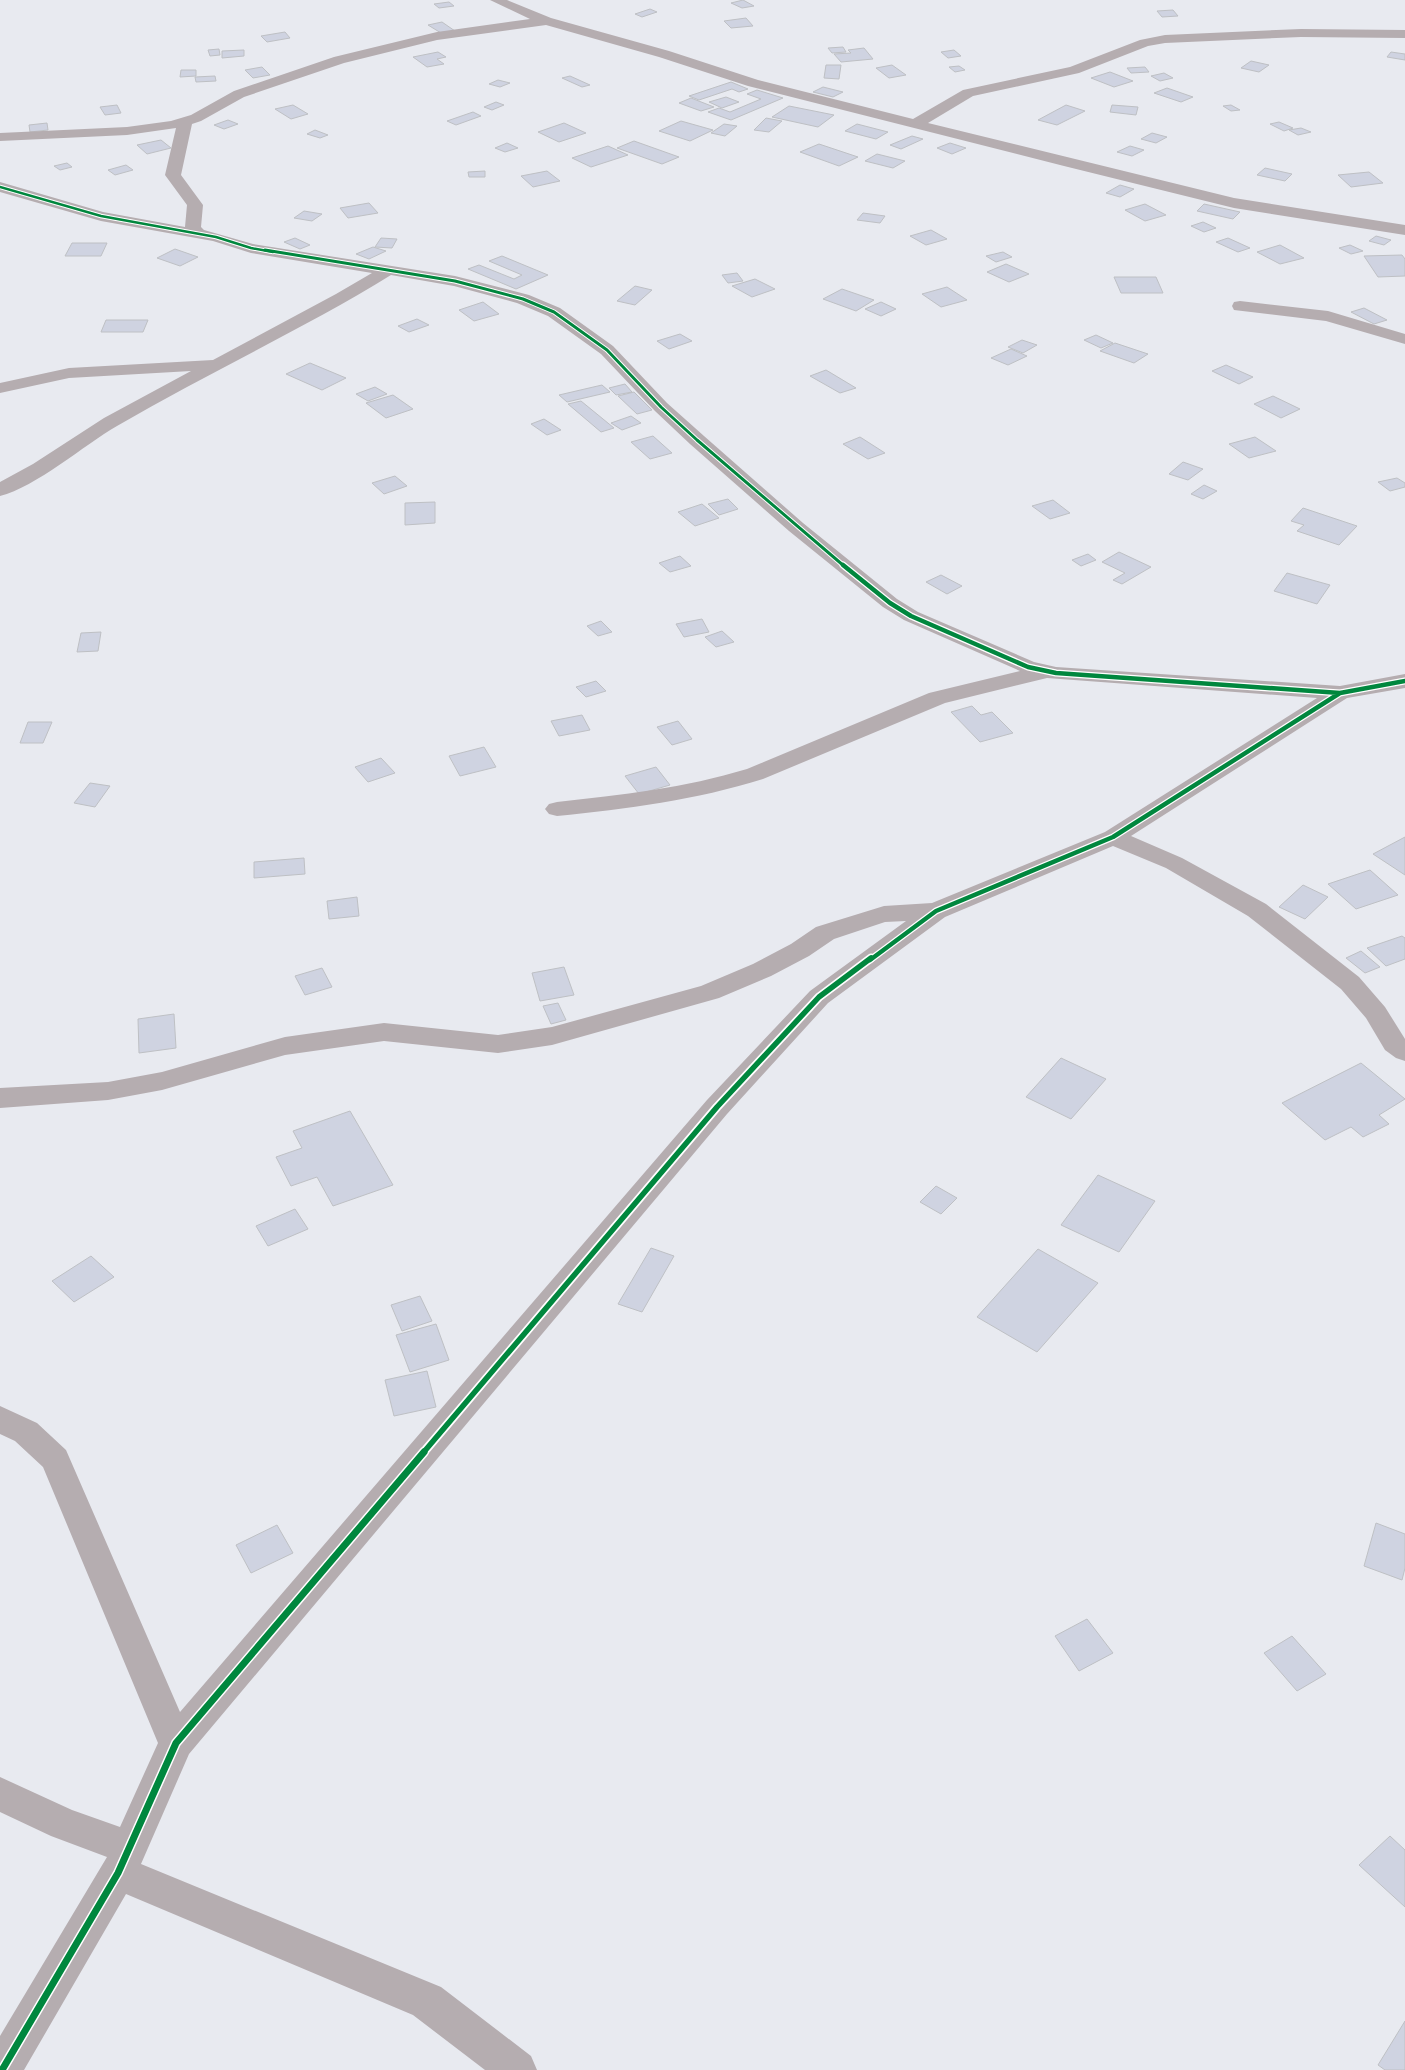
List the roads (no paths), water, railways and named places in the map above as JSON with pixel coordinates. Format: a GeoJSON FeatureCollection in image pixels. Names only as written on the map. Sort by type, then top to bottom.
{"type":"FeatureCollection","features":[{"type":"Feature","properties":{"kind":"street"},"geometry":{"type":"LineString","coordinates":[[496,0],[546,21],[664,54],[753,83],[1234,203],[1405,230]]}},
{"type":"Feature","properties":{"kind":"street"},"geometry":{"type":"LineString","coordinates":[[0,137],[127,131],[185,122],[240,94],[339,60],[437,36],[546,21]]}},
{"type":"Feature","properties":{"kind":"street"},"geometry":{"type":"LineString","coordinates":[[916,124],[968,92],[1074,70],[1145,43],[1165,39],[1301,33],[1405,34]]}},
{"type":"Feature","properties":{"kind":"street"},"geometry":{"type":"LineString","coordinates":[[185,122],[174,174],[195,205],[193,228],[199,234]]}},
{"type":"Feature","properties":{"kind":"street"},"geometry":{"type":"LineString","coordinates":[[0,187],[109,217],[199,234],[251,248],[455,281],[523,299],[554,312],[607,350],[662,407],[704,446],[796,527],[890,603],[911,616],[1028,667],[1044,672],[1340,693],[1405,681]]}},
{"type":"Feature","properties":{"kind":"street"},"geometry":{"type":"LineString","coordinates":[[0,490],[40,468],[110,422],[219,365],[388,270]]}},
{"type":"Feature","properties":{"kind":"street"},"geometry":{"type":"LineString","coordinates":[[1240,306],[1328,316],[1405,339]]}},
{"type":"Feature","properties":{"kind":"street"},"geometry":{"type":"LineString","coordinates":[[0,388],[69,373],[219,365]]}},
{"type":"Feature","properties":{"kind":"street"},"geometry":{"type":"LineString","coordinates":[[557,809],[671,795],[727,784],[937,698],[1044,672]]}},
{"type":"Feature","properties":{"kind":"street"},"geometry":{"type":"LineString","coordinates":[[2,2070],[124,1860],[176,1743],[717,1107],[819,997],[936,910],[1113,837],[1340,693]]}},
{"type":"Feature","properties":{"kind":"street"},"geometry":{"type":"LineString","coordinates":[[1113,837],[1174,863],[1257,910],[1350,983],[1376,1013],[1394,1044],[1405,1052]]}},
{"type":"Feature","properties":{"kind":"street"},"geometry":{"type":"LineString","coordinates":[[0,1098],[108,1091],[162,1081],[285,1046],[384,1032],[498,1044],[552,1036],[710,992],[762,970],[800,950],[824,933],[852,923],[884,914],[936,910]]}},
{"type":"Feature","properties":{"kind":"street"},"geometry":{"type":"LineString","coordinates":[[0,1419],[26,1432],[55,1459],[176,1743]]}},
{"type":"Feature","properties":{"kind":"street"},"geometry":{"type":"LineString","coordinates":[[0,1794],[64,1824],[124,1860],[427,2001],[517,2070]]}}]}
